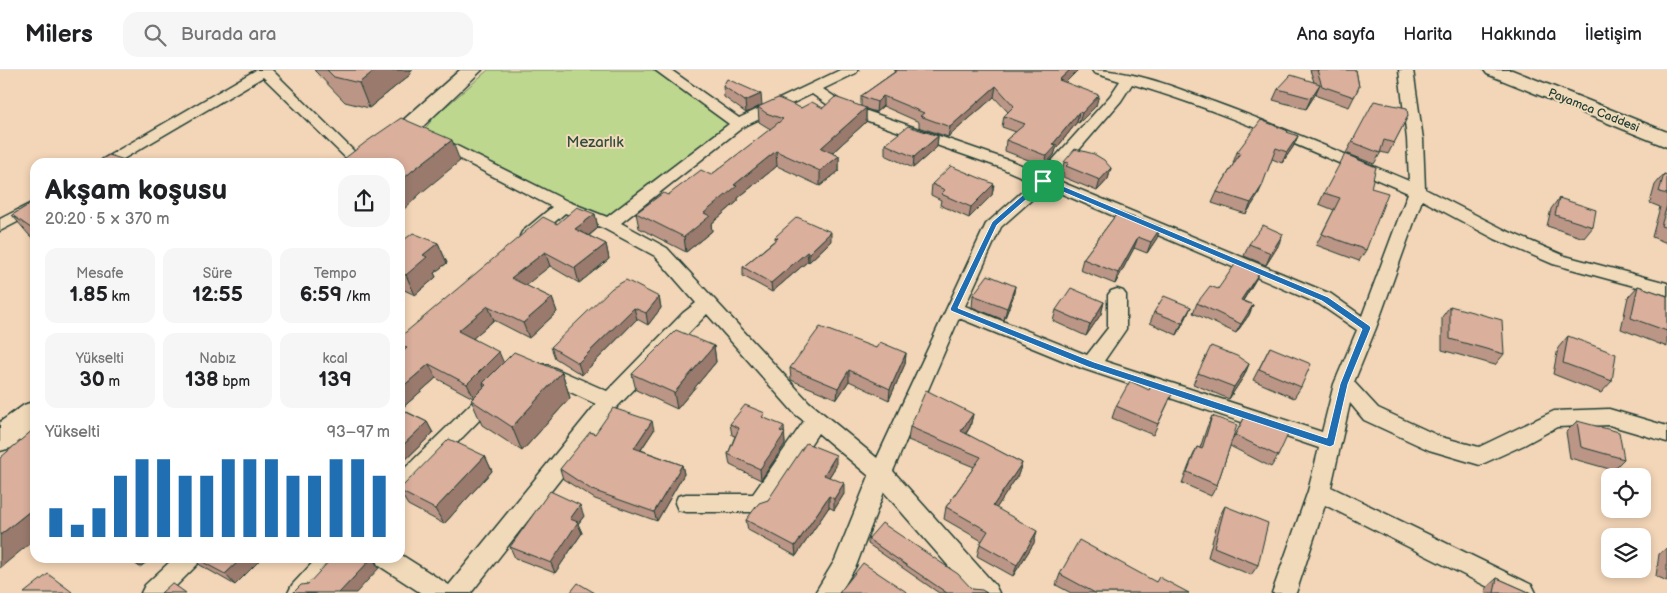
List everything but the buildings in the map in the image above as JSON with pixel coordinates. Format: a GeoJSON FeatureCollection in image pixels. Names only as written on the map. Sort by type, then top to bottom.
{"type":"FeatureCollection","features":[{"type":"Feature","properties":{"kind":"street"},"geometry":{"type":"LineString","coordinates":[[115,158],[264,70],[355,158]]}},
{"type":"Feature","properties":{"kind":"street"},"geometry":{"type":"LineString","coordinates":[[365,158],[409,127],[472,70]]}},
{"type":"Feature","properties":{"kind":"street"},"geometry":{"type":"LineString","coordinates":[[662,70],[738,124]]}},
{"type":"Feature","properties":{"kind":"street"},"geometry":{"type":"LineString","coordinates":[[609,224],[738,124],[851,70]]}},
{"type":"Feature","properties":{"kind":"street"},"geometry":{"type":"LineString","coordinates":[[1099,70],[1127,80],[1177,93],[1266,126],[1417,190],[1501,236],[1559,260],[1667,289]]}},
{"type":"Feature","properties":{"kind":"street"},"geometry":{"type":"LineString","coordinates":[[1284,593],[1319,491],[1344,384],[1367,328],[1417,190],[1415,139],[1406,70]]}},
{"type":"Feature","properties":{"kind":"street","name":"Payamca Caddesi"},"geometry":{"type":"LineString","coordinates":[[1494,70],[1667,140]]}},
{"type":"Feature","properties":{"kind":"street"},"geometry":{"type":"LineString","coordinates":[[827,593],[844,566],[882,473],[954,309],[994,224],[1043,181],[1116,98],[1127,80]]}},
{"type":"Feature","properties":{"kind":"street"},"geometry":{"type":"LineString","coordinates":[[814,89],[839,106],[1005,164],[1325,299],[1367,328]]}},
{"type":"Feature","properties":{"kind":"street"},"geometry":{"type":"LineString","coordinates":[[409,127],[563,206],[609,224],[661,252],[802,408],[882,473],[987,593]]}},
{"type":"Feature","properties":{"kind":"street"},"geometry":{"type":"LineString","coordinates":[[518,244],[563,206]]}},
{"type":"Feature","properties":{"kind":"street"},"geometry":{"type":"LineString","coordinates":[[0,226],[30,209]]}},
{"type":"Feature","properties":{"kind":"street"},"geometry":{"type":"LineString","coordinates":[[1091,364],[1117,329],[1117,295]]}},
{"type":"Feature","properties":{"kind":"street"},"geometry":{"type":"LineString","coordinates":[[457,593],[610,401],[690,318],[708,304]]}},
{"type":"Feature","properties":{"kind":"street"},"geometry":{"type":"LineString","coordinates":[[954,309],[1091,364],[1330,443]]}},
{"type":"Feature","properties":{"kind":"street"},"geometry":{"type":"LineString","coordinates":[[524,363],[610,401]]}},
{"type":"Feature","properties":{"kind":"street"},"geometry":{"type":"LineString","coordinates":[[405,482],[504,383]]}},
{"type":"Feature","properties":{"kind":"street"},"geometry":{"type":"LineString","coordinates":[[1344,384],[1371,414],[1436,444],[1480,456],[1554,419],[1609,417],[1667,434]]}},
{"type":"Feature","properties":{"kind":"street"},"geometry":{"type":"LineString","coordinates":[[0,440],[30,417]]}},
{"type":"Feature","properties":{"kind":"street"},"geometry":{"type":"LineString","coordinates":[[686,503],[759,503],[816,419]]}},
{"type":"Feature","properties":{"kind":"street"},"geometry":{"type":"LineString","coordinates":[[1319,491],[1524,593]]}},
{"type":"Feature","properties":{"kind":"street"},"geometry":{"type":"LineString","coordinates":[[153,593],[184,563]]}},
{"type":"Feature","properties":{"kind":"street"},"geometry":{"type":"LineString","coordinates":[[300,593],[327,563]]}},
{"type":"Feature","properties":{"kind":"street"},"geometry":{"type":"LineString","coordinates":[[394,563],[441,593]]}},
{"type":"Feature","properties":{"kind":"green space","name":"Mezarlık"},"geometry":{"type":"Polygon","coordinates":[[[488,70],[658,70],[738,124],[609,224],[424,130],[435,116],[488,70]]]}},
{"type":"Feature","properties":{"kind":"route"},"geometry":{"type":"LineString","coordinates":[[1043,181],[1325,299],[1367,328],[1344,384],[1330,443],[1091,364],[954,309],[994,224],[1043,181]]}}]}
